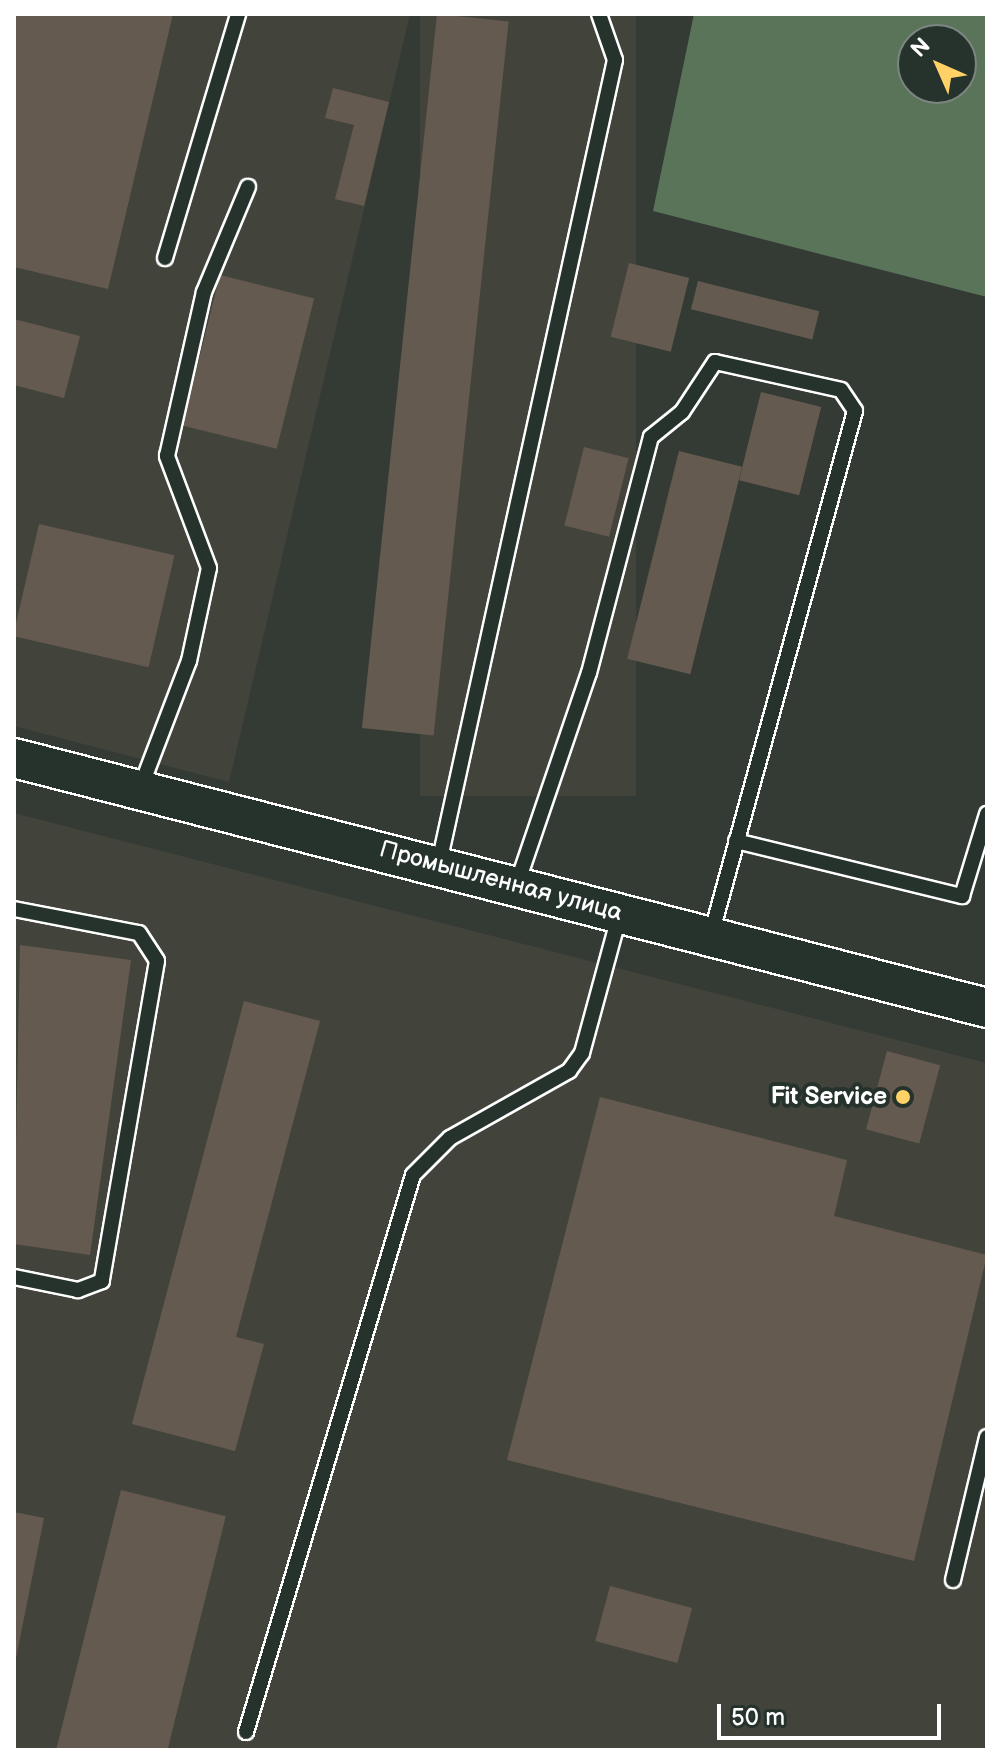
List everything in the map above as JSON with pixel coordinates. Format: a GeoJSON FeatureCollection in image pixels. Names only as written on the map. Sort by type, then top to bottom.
{"type":"FeatureCollection","features":[{"type":"Feature","properties":{"kind":"street","name":"Промышленная улица"},"geometry":{"type":"LineString","coordinates":[[14,758],[439,863],[987,1008]]}},
{"type":"Feature","properties":{"kind":"lane"},"geometry":{"type":"LineString","coordinates":[[165,258],[238,14]]}},
{"type":"Feature","properties":{"kind":"lane"},"geometry":{"type":"LineString","coordinates":[[439,863],[615,60],[599,14]]}},
{"type":"Feature","properties":{"kind":"lane"},"geometry":{"type":"LineString","coordinates":[[140,789],[189,661],[209,568],[167,456],[204,292],[248,187]]}},
{"type":"Feature","properties":{"kind":"lane"},"geometry":{"type":"LineString","coordinates":[[517,884],[589,673],[640,459],[715,362],[841,390],[855,411],[711,935]]}},
{"type":"Feature","properties":{"kind":"lane"},"geometry":{"type":"LineString","coordinates":[[736,841],[962,896],[987,814]]}},
{"type":"Feature","properties":{"kind":"lane"},"geometry":{"type":"LineString","coordinates":[[14,909],[139,933],[157,961],[102,1281],[78,1290],[14,1277]]}},
{"type":"Feature","properties":{"kind":"lane"},"geometry":{"type":"LineString","coordinates":[[246,1732],[413,1175],[450,1138],[569,1071],[582,1053],[619,912]]}},
{"type":"Feature","properties":{"kind":"lane"},"geometry":{"type":"LineString","coordinates":[[953,1580],[987,1437]]}},
{"type":"Feature","properties":{"kind":"shaded area"},"geometry":{"type":"Polygon","coordinates":[[[14,14],[410,14],[229,782],[14,726],[14,14]]]}},
{"type":"Feature","properties":{"kind":"shaded area"},"geometry":{"type":"Polygon","coordinates":[[[420,14],[636,14],[636,796],[420,796],[420,14]]]}},
{"type":"Feature","properties":{"kind":"shaded area"},"geometry":{"type":"Polygon","coordinates":[[[14,813],[987,1063],[987,1750],[14,1750],[14,813]]]}},
{"type":"Feature","properties":{"kind":"green space"},"geometry":{"type":"Polygon","coordinates":[[[694,14],[987,14],[987,297],[653,211],[694,14]]]}},
{"type":"Feature","properties":{"kind":"building"},"geometry":{"type":"Polygon","coordinates":[[[14,14],[173,14],[108,289],[14,267],[14,14]]]}},
{"type":"Feature","properties":{"kind":"building"},"geometry":{"type":"Polygon","coordinates":[[[437,14],[509,22],[434,736],[362,728],[437,14]]]}},
{"type":"Feature","properties":{"kind":"building"},"geometry":{"type":"Polygon","coordinates":[[[333,88],[389,102],[364,206],[335,199],[354,125],[325,118],[333,88]]]}},
{"type":"Feature","properties":{"kind":"building"},"geometry":{"type":"Polygon","coordinates":[[[629,263],[689,278],[671,352],[611,337],[629,263]]]}},
{"type":"Feature","properties":{"kind":"building"},"geometry":{"type":"Polygon","coordinates":[[[220,275],[314,298],[277,449],[183,425],[220,275]]]}},
{"type":"Feature","properties":{"kind":"building"},"geometry":{"type":"Polygon","coordinates":[[[698,281],[819,311],[812,339],[691,309],[698,281]]]}},
{"type":"Feature","properties":{"kind":"building"},"geometry":{"type":"Polygon","coordinates":[[[14,319],[80,336],[64,398],[14,385],[14,319]]]}},
{"type":"Feature","properties":{"kind":"building"},"geometry":{"type":"Polygon","coordinates":[[[761,392],[821,407],[799,495],[739,480],[761,392]]]}},
{"type":"Feature","properties":{"kind":"building"},"geometry":{"type":"Polygon","coordinates":[[[584,447],[629,458],[609,537],[564,526],[584,447]]]}},
{"type":"Feature","properties":{"kind":"building"},"geometry":{"type":"Polygon","coordinates":[[[679,451],[742,467],[690,674],[627,659],[679,451]]]}},
{"type":"Feature","properties":{"kind":"building"},"geometry":{"type":"Polygon","coordinates":[[[39,524],[174,555],[149,667],[14,636],[39,524]]]}},
{"type":"Feature","properties":{"kind":"building"},"geometry":{"type":"Polygon","coordinates":[[[20,945],[131,960],[90,1255],[14,1244],[20,945]]]}},
{"type":"Feature","properties":{"kind":"building"},"geometry":{"type":"Polygon","coordinates":[[[244,1001],[320,1021],[236,1337],[264,1344],[235,1451],[132,1424],[244,1001]]]}},
{"type":"Feature","properties":{"kind":"building","name":"Fit Service"},"geometry":{"type":"Polygon","coordinates":[[[887,1051],[940,1065],[919,1143],[866,1129],[887,1051]]]}},
{"type":"Feature","properties":{"kind":"building"},"geometry":{"type":"Polygon","coordinates":[[[600,1097],[847,1160],[834,1216],[987,1255],[914,1561],[507,1460],[600,1097]]]}},
{"type":"Feature","properties":{"kind":"building"},"geometry":{"type":"Polygon","coordinates":[[[121,1490],[226,1516],[167,1750],[56,1750],[121,1490]]]}},
{"type":"Feature","properties":{"kind":"building"},"geometry":{"type":"Polygon","coordinates":[[[14,1512],[44,1518],[15,1663],[14,1663],[14,1512]]]}},
{"type":"Feature","properties":{"kind":"building"},"geometry":{"type":"Polygon","coordinates":[[[610,1586],[692,1608],[677,1663],[595,1641],[610,1586]]]}},
{"type":"Feature","properties":{"kind":"place","name":"Fit Service"},"geometry":{"type":"Point","coordinates":[903,1097]}}]}
